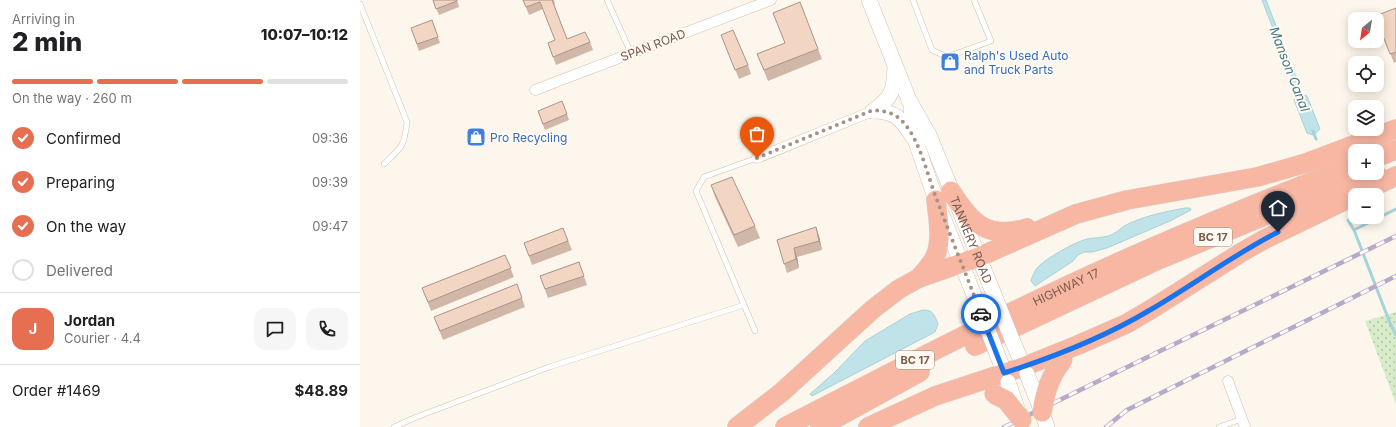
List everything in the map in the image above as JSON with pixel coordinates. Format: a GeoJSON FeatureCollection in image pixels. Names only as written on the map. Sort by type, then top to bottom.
{"type":"FeatureCollection","features":[{"type":"Feature","properties":{"kind":"highway"},"geometry":{"type":"LineString","coordinates":[[737,427],[782,392],[873,309],[899,289],[919,278],[970,260],[1076,214],[1127,200],[1233,182],[1272,173],[1306,163],[1396,129]]}},
{"type":"Feature","properties":{"kind":"highway"},"geometry":{"type":"LineString","coordinates":[[1384,154],[1396,150]]}},
{"type":"Feature","properties":{"kind":"highway","name":"HIGHWAY 17"},"geometry":{"type":"LineString","coordinates":[[1384,170],[1396,165]]}},
{"type":"Feature","properties":{"kind":"highway","name":"HIGHWAY 17"},"geometry":{"type":"LineString","coordinates":[[785,427],[1046,296],[1136,255],[1288,190],[1348,168]]}},
{"type":"Feature","properties":{"kind":"highway"},"geometry":{"type":"LineString","coordinates":[[868,427],[935,396],[1025,371],[1078,345],[1126,324],[1265,239],[1396,176]]}},
{"type":"Feature","properties":{"kind":"highway","name":"HIGHWAY 17"},"geometry":{"type":"LineString","coordinates":[[820,427],[922,371],[1053,308],[1158,260],[1293,204],[1357,180]]}},
{"type":"Feature","properties":{"kind":"highway"},"geometry":{"type":"LineString","coordinates":[[944,195],[970,217],[991,230],[1015,232],[1055,222]]}},
{"type":"Feature","properties":{"kind":"highway"},"geometry":{"type":"LineString","coordinates":[[919,278],[934,258],[938,246],[944,195]]}},
{"type":"Feature","properties":{"kind":"highway"},"geometry":{"type":"LineString","coordinates":[[1045,420],[1048,383],[1063,360],[1078,345]]}},
{"type":"Feature","properties":{"kind":"highway"},"geometry":{"type":"LineString","coordinates":[[935,396],[965,390],[986,390],[1006,400],[1023,423]]}},
{"type":"Feature","properties":{"kind":"main road","name":"TANNERY ROAD"},"geometry":{"type":"LineString","coordinates":[[870,0],[909,100],[929,135],[944,195]]}},
{"type":"Feature","properties":{"kind":"main road"},"geometry":{"type":"LineString","coordinates":[[873,110],[884,104],[888,99],[894,84],[895,62]]}},
{"type":"Feature","properties":{"kind":"main road","name":"TANNERY ROAD"},"geometry":{"type":"LineString","coordinates":[[909,100],[915,139],[944,195],[970,260],[978,305],[1023,423]]}},
{"type":"Feature","properties":{"kind":"main road"},"geometry":{"type":"LineString","coordinates":[[873,110],[884,111],[895,115],[903,122],[915,139]]}},
{"type":"Feature","properties":{"kind":"main road","name":"TANNERY ROAD"},"geometry":{"type":"LineString","coordinates":[[970,260],[995,297],[1045,420]]}},
{"type":"Feature","properties":{"kind":"street","name":"SPAN ROAD"},"geometry":{"type":"LineString","coordinates":[[535,90],[771,0]]}},
{"type":"Feature","properties":{"kind":"street"},"geometry":{"type":"LineString","coordinates":[[757,158],[873,110]]}},
{"type":"Feature","properties":{"kind":"street"},"geometry":{"type":"LineString","coordinates":[[1228,381],[1244,423]]}},
{"type":"Feature","properties":{"kind":"lane"},"geometry":{"type":"LineString","coordinates":[[607,0],[632,53]]}},
{"type":"Feature","properties":{"kind":"lane"},"geometry":{"type":"LineString","coordinates":[[913,0],[932,50],[947,57],[991,41],[974,0]]}},
{"type":"Feature","properties":{"kind":"lane"},"geometry":{"type":"LineString","coordinates":[[360,4],[407,122],[402,147],[384,164]]}},
{"type":"Feature","properties":{"kind":"lane"},"geometry":{"type":"LineString","coordinates":[[755,331],[696,191],[704,177],[757,158]]}},
{"type":"Feature","properties":{"kind":"lane"},"geometry":{"type":"LineString","coordinates":[[394,427],[549,367],[744,305]]}},
{"type":"Feature","properties":{"kind":"lane"},"geometry":{"type":"LineString","coordinates":[[1219,427],[1244,423]]}},
{"type":"Feature","properties":{"kind":"green space"},"geometry":{"type":"Polygon","coordinates":[[[1396,312],[1396,404],[1365,321],[1396,312]]]}},
{"type":"Feature","properties":{"kind":"water"},"geometry":{"type":"Polygon","coordinates":[[[1262,0],[1266,0],[1303,95],[1307,96],[1320,129],[1313,135],[1307,133],[1294,100],[1298,93],[1262,0]]]}},
{"type":"Feature","properties":{"kind":"water"},"geometry":{"type":"Polygon","coordinates":[[[1190,208],[1191,210],[1170,221],[1107,248],[1092,252],[1084,252],[1035,286],[1031,281],[1035,271],[1041,264],[1075,243],[1087,239],[1111,235],[1124,226],[1146,217],[1190,208]]]}},
{"type":"Feature","properties":{"kind":"water"},"geometry":{"type":"Polygon","coordinates":[[[923,310],[932,312],[938,324],[935,332],[812,396],[810,394],[834,373],[865,341],[910,314],[923,310]]]}},
{"type":"Feature","properties":{"kind":"building"},"geometry":{"type":"Polygon","coordinates":[[[433,0],[457,0],[457,1],[436,9],[433,0]]]}},
{"type":"Feature","properties":{"kind":"building"},"geometry":{"type":"Polygon","coordinates":[[[523,0],[552,0],[567,39],[585,32],[590,42],[553,57],[548,43],[555,40],[540,2],[526,7],[523,0]]]}},
{"type":"Feature","properties":{"kind":"building"},"geometry":{"type":"Polygon","coordinates":[[[800,2],[818,49],[764,70],[757,54],[785,43],[773,13],[800,2]]]}},
{"type":"Feature","properties":{"kind":"building"},"geometry":{"type":"Polygon","coordinates":[[[1396,8],[1396,52],[1390,54],[1384,39],[1384,13],[1396,8]]]}},
{"type":"Feature","properties":{"kind":"building"},"geometry":{"type":"Polygon","coordinates":[[[432,20],[438,37],[417,44],[411,28],[432,20]]]}},
{"type":"Feature","properties":{"kind":"building"},"geometry":{"type":"Polygon","coordinates":[[[733,30],[748,65],[735,70],[721,35],[733,30]]]}},
{"type":"Feature","properties":{"kind":"building"},"geometry":{"type":"Polygon","coordinates":[[[562,101],[567,114],[543,124],[538,111],[562,101]]]}},
{"type":"Feature","properties":{"kind":"building"},"geometry":{"type":"Polygon","coordinates":[[[732,177],[755,226],[734,235],[711,185],[732,177]]]}},
{"type":"Feature","properties":{"kind":"building"},"geometry":{"type":"Polygon","coordinates":[[[816,227],[819,241],[794,248],[796,259],[784,264],[777,240],[816,227]]]}},
{"type":"Feature","properties":{"kind":"building"},"geometry":{"type":"Polygon","coordinates":[[[563,228],[568,241],[529,256],[524,243],[563,228]]]}},
{"type":"Feature","properties":{"kind":"building"},"geometry":{"type":"Polygon","coordinates":[[[505,255],[511,268],[428,302],[422,288],[505,255]]]}},
{"type":"Feature","properties":{"kind":"building"},"geometry":{"type":"Polygon","coordinates":[[[579,262],[584,276],[545,289],[540,276],[579,262]]]}},
{"type":"Feature","properties":{"kind":"building"},"geometry":{"type":"Polygon","coordinates":[[[517,284],[522,298],[440,331],[434,317],[517,284]]]}},
{"type":"Feature","properties":{"kind":"waterway","name":"Manson Canal"},"geometry":{"type":"LineString","coordinates":[[1313,131],[1316,139]]}},
{"type":"Feature","properties":{"kind":"waterway"},"geometry":{"type":"LineString","coordinates":[[1354,230],[1396,209]]}},
{"type":"Feature","properties":{"kind":"waterway","name":"Manson Canal"},"geometry":{"type":"LineString","coordinates":[[1350,224],[1396,335]]}},
{"type":"Feature","properties":{"kind":"railway"},"geometry":{"type":"LineString","coordinates":[[1004,427],[1396,236]]}},
{"type":"Feature","properties":{"kind":"railway"},"geometry":{"type":"LineString","coordinates":[[1106,427],[1127,410],[1396,276]]}},
{"type":"Feature","properties":{"kind":"way so far"},"geometry":{"type":"LineString","coordinates":[[757,158],[873,110],[884,111],[895,115],[903,122],[915,139],[936,200],[981,314]]}},
{"type":"Feature","properties":{"kind":"place","name":"Ralph's Used Auto and Truck Parts"},"geometry":{"type":"Point","coordinates":[950,62]}},
{"type":"Feature","properties":{"kind":"place","name":"Pro Recycling"},"geometry":{"type":"Point","coordinates":[476,137]}},
{"type":"Feature","properties":{"kind":"route"},"geometry":{"type":"LineString","coordinates":[[981,314],[1004,373],[1024,367],[1126,324],[1242,252],[1278,232]]}}]}
